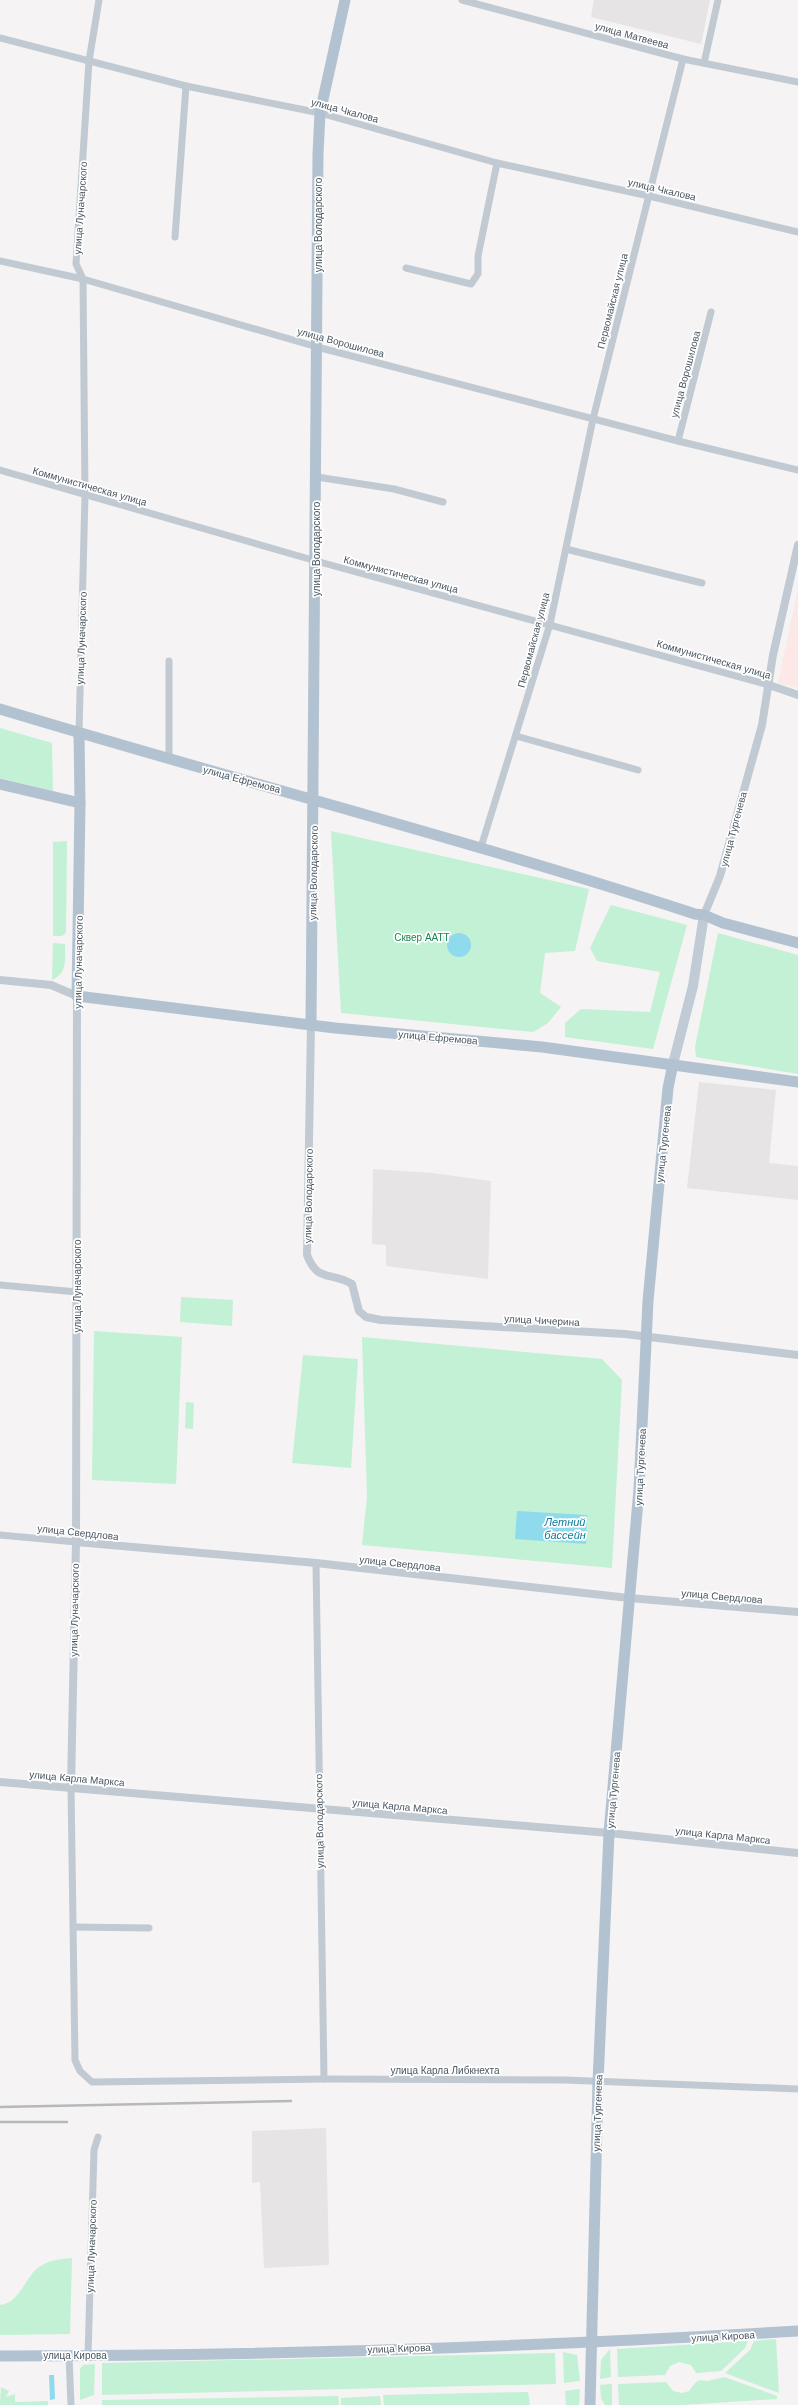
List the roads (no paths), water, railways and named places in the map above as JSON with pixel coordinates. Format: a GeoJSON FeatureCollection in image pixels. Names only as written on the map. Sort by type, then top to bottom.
{"type":"FeatureCollection","features":[{"type":"Feature","properties":{"kind":"main road","name":"улица Володарского"},"geometry":{"type":"LineString","coordinates":[[311,1025],[320,113],[345,0]]}},
{"type":"Feature","properties":{"kind":"main road","name":"улица Ефремова"},"geometry":{"type":"LineString","coordinates":[[0,709],[169,760],[314,799],[481,847],[695,914],[704,915],[723,923],[798,942]]}},
{"type":"Feature","properties":{"kind":"main road","name":"улица Луначарского"},"geometry":{"type":"LineString","coordinates":[[77,996],[80,803],[79,733]]}},
{"type":"Feature","properties":{"kind":"main road"},"geometry":{"type":"LineString","coordinates":[[0,784],[80,803]]}},
{"type":"Feature","properties":{"kind":"main road","name":"улица Тургенева"},"geometry":{"type":"LineString","coordinates":[[590,2405],[598,2082],[609,1833],[639,1488],[646,1338],[655,1214],[673,1064],[693,986],[704,915]]}},
{"type":"Feature","properties":{"kind":"main road","name":"улица Ефремова"},"geometry":{"type":"LineString","coordinates":[[77,996],[311,1025],[542,1047],[798,1082]]}},
{"type":"Feature","properties":{"kind":"main road","name":"улица Кирова"},"geometry":{"type":"LineString","coordinates":[[0,2356],[88,2356],[592,2343],[798,2332]]}},
{"type":"Feature","properties":{"kind":"street","name":"улица Луначарского"},"geometry":{"type":"LineString","coordinates":[[79,733],[85,495],[83,279],[76,264],[89,62],[99,0]]}},
{"type":"Feature","properties":{"kind":"street","name":"улица Матвеева"},"geometry":{"type":"LineString","coordinates":[[462,0],[683,59],[798,82]]}},
{"type":"Feature","properties":{"kind":"street"},"geometry":{"type":"LineString","coordinates":[[704,63],[718,0]]}},
{"type":"Feature","properties":{"kind":"street","name":"улица Чкалова"},"geometry":{"type":"LineString","coordinates":[[0,38],[186,86],[320,113],[497,163],[649,196],[798,232]]}},
{"type":"Feature","properties":{"kind":"street","name":"Первомайская улица"},"geometry":{"type":"LineString","coordinates":[[481,847],[550,624],[593,419],[683,59]]}},
{"type":"Feature","properties":{"kind":"street"},"geometry":{"type":"LineString","coordinates":[[175,237],[186,86]]}},
{"type":"Feature","properties":{"kind":"street"},"geometry":{"type":"LineString","coordinates":[[406,268],[472,284],[478,274],[478,256],[497,163]]}},
{"type":"Feature","properties":{"kind":"street","name":"улица Ворошилова"},"geometry":{"type":"LineString","coordinates":[[0,261],[83,279],[317,347],[678,442],[798,470]]}},
{"type":"Feature","properties":{"kind":"street","name":"улица Ворошилова"},"geometry":{"type":"LineString","coordinates":[[678,442],[711,312]]}},
{"type":"Feature","properties":{"kind":"street","name":"Коммунистическая улица"},"geometry":{"type":"LineString","coordinates":[[0,470],[316,562],[550,624],[769,685],[798,695]]}},
{"type":"Feature","properties":{"kind":"street"},"geometry":{"type":"LineString","coordinates":[[317,477],[394,489],[443,502]]}},
{"type":"Feature","properties":{"kind":"street","name":"улица Тургенева"},"geometry":{"type":"LineString","coordinates":[[704,915],[720,876],[762,725],[773,655],[798,545]]}},
{"type":"Feature","properties":{"kind":"street"},"geometry":{"type":"LineString","coordinates":[[566,548],[702,583]]}},
{"type":"Feature","properties":{"kind":"street"},"geometry":{"type":"LineString","coordinates":[[169,661],[169,760]]}},
{"type":"Feature","properties":{"kind":"street"},"geometry":{"type":"LineString","coordinates":[[516,736],[638,770]]}},
{"type":"Feature","properties":{"kind":"street"},"geometry":{"type":"LineString","coordinates":[[0,980],[51,985],[77,996]]}},
{"type":"Feature","properties":{"kind":"street","name":"улица Луначарского"},"geometry":{"type":"LineString","coordinates":[[77,996],[76,1542],[71,1787],[75,2060],[80,2071],[92,2082]]}},
{"type":"Feature","properties":{"kind":"street","name":"улица Володарского"},"geometry":{"type":"LineString","coordinates":[[311,1025],[307,1255],[311,1267]]}},
{"type":"Feature","properties":{"kind":"street","name":"улица Чичерина"},"geometry":{"type":"LineString","coordinates":[[311,1267],[320,1274],[343,1279],[352,1284],[359,1311],[366,1317],[381,1320],[625,1334],[646,1338],[798,1355]]}},
{"type":"Feature","properties":{"kind":"street"},"geometry":{"type":"LineString","coordinates":[[0,1285],[77,1292]]}},
{"type":"Feature","properties":{"kind":"street","name":"улица Свердлова"},"geometry":{"type":"LineString","coordinates":[[0,1535],[316,1563],[629,1598],[798,1612]]}},
{"type":"Feature","properties":{"kind":"street","name":"улица Володарского"},"geometry":{"type":"LineString","coordinates":[[316,1563],[318,1809],[324,2079]]}},
{"type":"Feature","properties":{"kind":"street","name":"улица Карла Маркса"},"geometry":{"type":"LineString","coordinates":[[0,1782],[609,1833],[798,1853]]}},
{"type":"Feature","properties":{"kind":"street"},"geometry":{"type":"LineString","coordinates":[[73,1927],[149,1928]]}},
{"type":"Feature","properties":{"kind":"street","name":"улица Карла Либкнехта"},"geometry":{"type":"LineString","coordinates":[[92,2082],[324,2079],[598,2082],[798,2089]]}},
{"type":"Feature","properties":{"kind":"street","name":"улица Луначарского"},"geometry":{"type":"LineString","coordinates":[[88,2356],[94,2150],[98,2137]]}},
{"type":"Feature","properties":{"kind":"street"},"geometry":{"type":"LineString","coordinates":[[69,2356],[71,2405]]}},
{"type":"Feature","properties":{"kind":"water"},"geometry":{"type":"Polygon","coordinates":[[[459,933],[467,937],[471,945],[467,953],[459,957],[451,953],[447,945],[451,937],[459,933]]]}},
{"type":"Feature","properties":{"kind":"water","name":"Летний бассейн"},"geometry":{"type":"Polygon","coordinates":[[[517,1511],[587,1515],[586,1544],[515,1539],[517,1511]]]}},
{"type":"Feature","properties":{"kind":"water"},"geometry":{"type":"Polygon","coordinates":[[[49,2375],[54,2375],[55,2399],[50,2400],[49,2375]]]}},
{"type":"Feature","properties":{"kind":"railway"},"geometry":{"type":"LineString","coordinates":[[0,2107],[291,2101]]}},
{"type":"Feature","properties":{"kind":"railway"},"geometry":{"type":"LineString","coordinates":[[0,2122],[67,2122]]}},
{"type":"Feature","properties":{"kind":"park label","name":"Сквер ААТТ"},"geometry":{"type":"Point","coordinates":[422,937]}}]}
